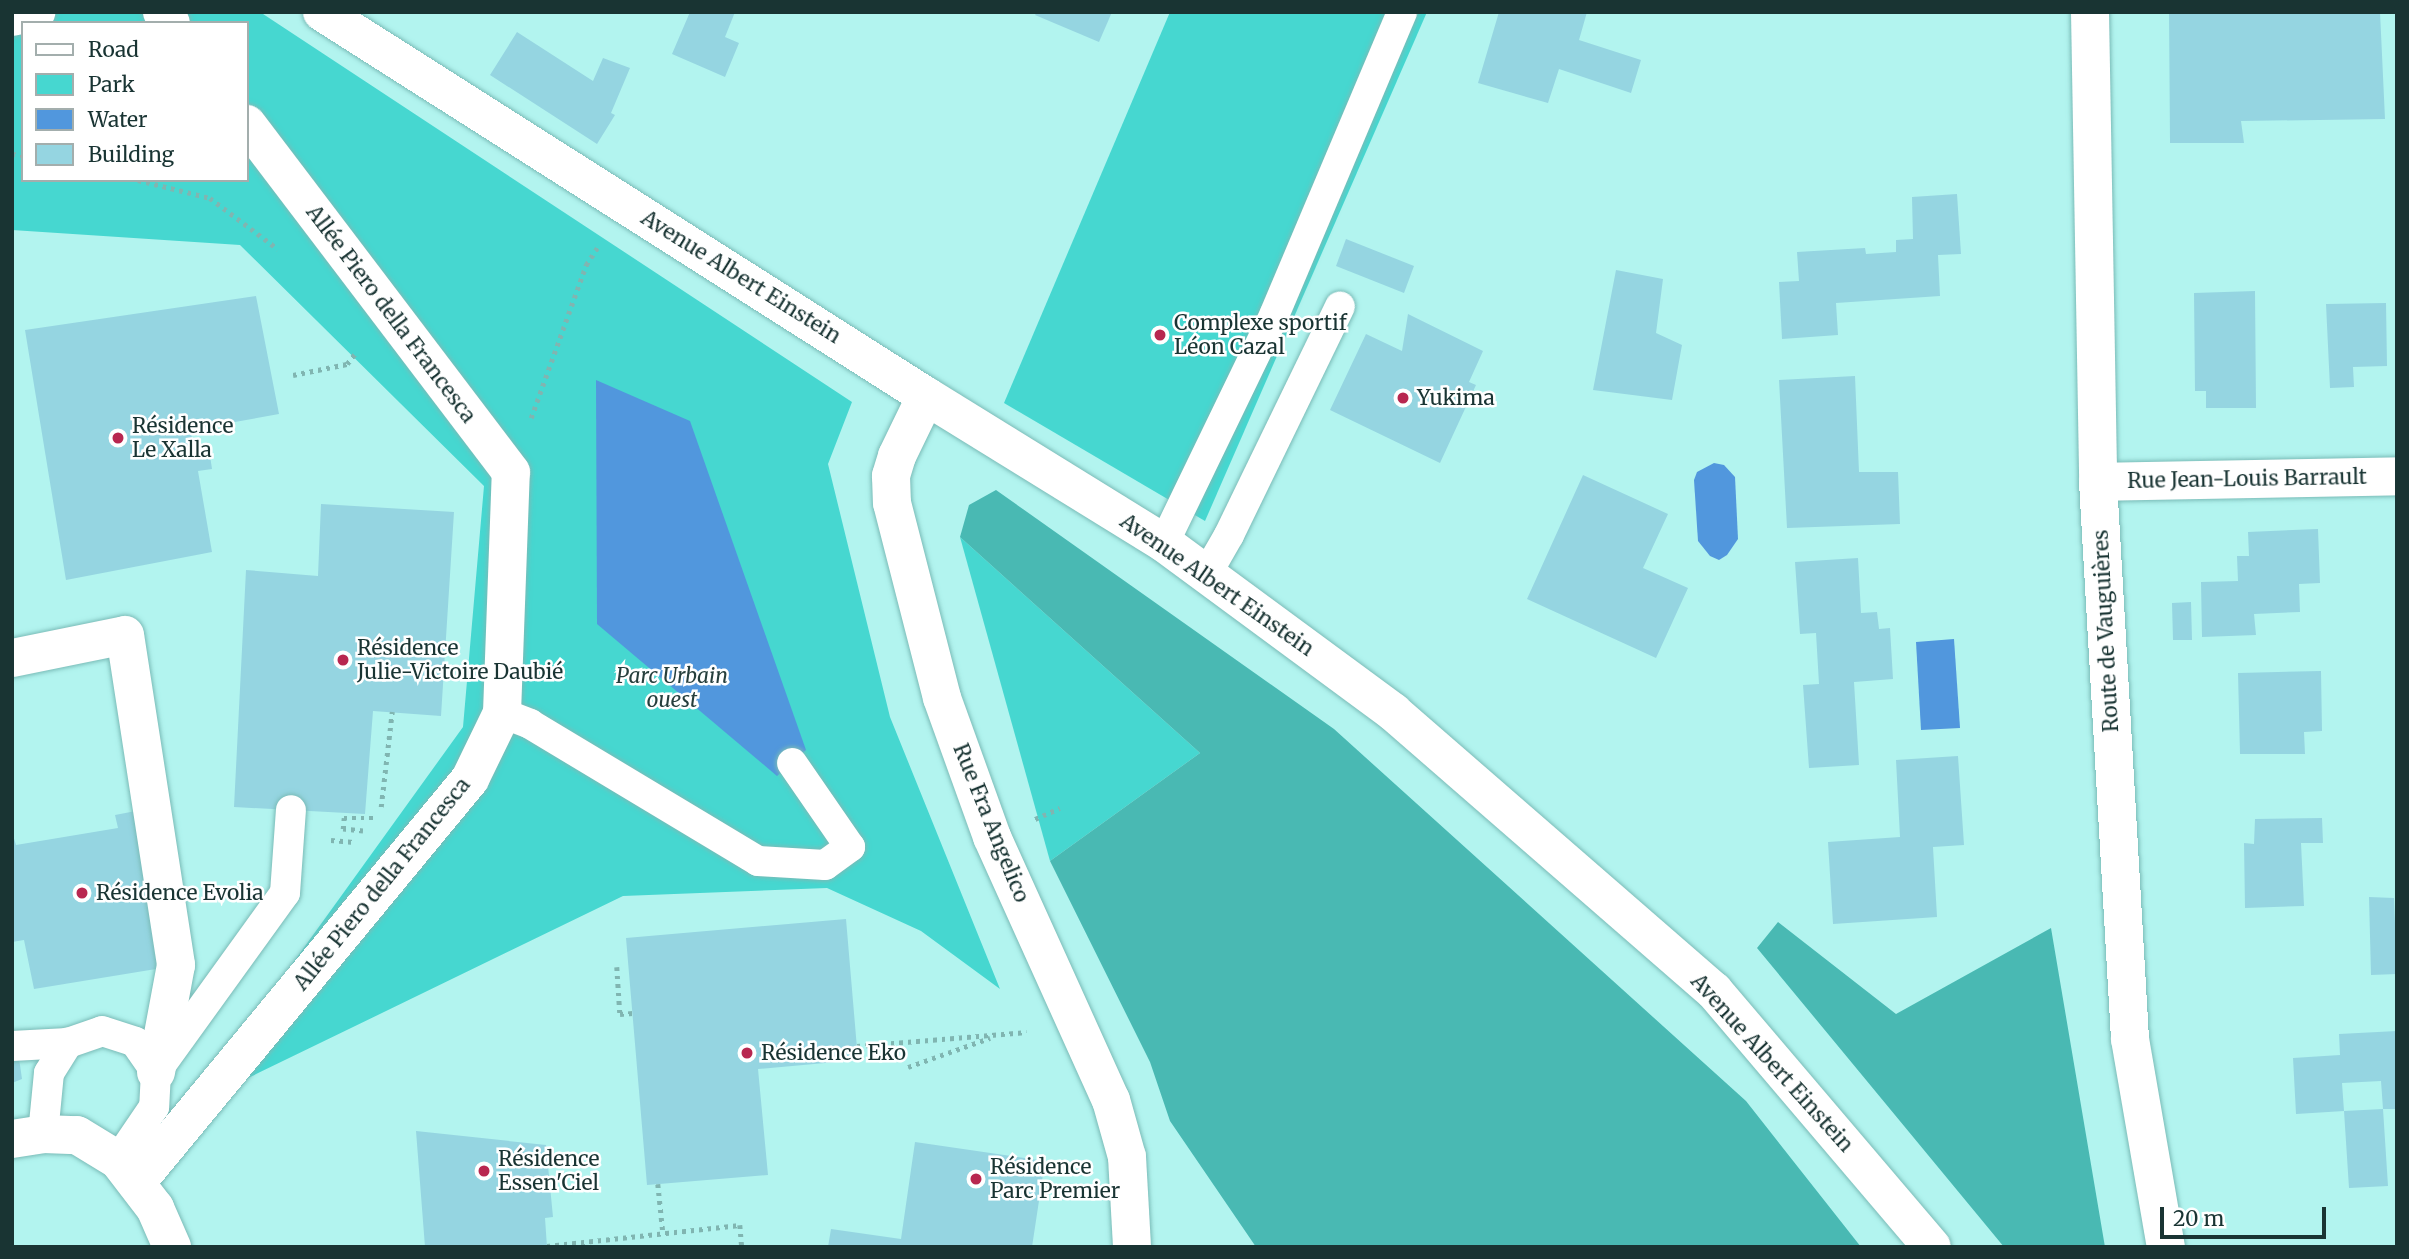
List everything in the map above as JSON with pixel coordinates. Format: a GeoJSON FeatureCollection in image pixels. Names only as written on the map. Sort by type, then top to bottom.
{"type":"FeatureCollection","features":[{"type":"Feature","properties":{"kind":"street"},"geometry":{"type":"LineString","coordinates":[[12,18],[36,12]]}},
{"type":"Feature","properties":{"kind":"street","name":"Avenue Albert Einstein"},"geometry":{"type":"LineString","coordinates":[[323,12],[926,396],[1164,543],[1393,712],[1714,991],[1932,1247]]}},
{"type":"Feature","properties":{"kind":"street","name":"Route de Vauguières"},"geometry":{"type":"LineString","coordinates":[[2090,12],[2098,482],[2130,1039],[2166,1247]]}},
{"type":"Feature","properties":{"kind":"street","name":"Allée Piero della Francesca"},"geometry":{"type":"LineString","coordinates":[[128,1171],[470,779],[502,713],[511,472],[248,125]]}},
{"type":"Feature","properties":{"kind":"street","name":"Rue Fra Angelico"},"geometry":{"type":"LineString","coordinates":[[926,396],[897,456],[891,476],[892,503],[942,698],[992,837],[1111,1100],[1127,1157],[1132,1247]]}},
{"type":"Feature","properties":{"kind":"street","name":"Rue Jean-Louis Barrault"},"geometry":{"type":"LineString","coordinates":[[2098,482],[2397,476]]}},
{"type":"Feature","properties":{"kind":"street"},"geometry":{"type":"LineString","coordinates":[[12,657],[125,635],[176,965],[156,1072]]}},
{"type":"Feature","properties":{"kind":"street"},"geometry":{"type":"LineString","coordinates":[[28,1136],[77,1135],[128,1171],[155,1208],[173,1247]]}},
{"type":"Feature","properties":{"kind":"lane"},"geometry":{"type":"LineString","coordinates":[[1164,543],[1275,313],[1402,12]]}},
{"type":"Feature","properties":{"kind":"lane"},"geometry":{"type":"LineString","coordinates":[[1206,575],[1340,306]]}},
{"type":"Feature","properties":{"kind":"lane"},"geometry":{"type":"LineString","coordinates":[[502,713],[530,724],[758,861],[825,865],[850,847],[792,763]]}},
{"type":"Feature","properties":{"kind":"lane"},"geometry":{"type":"LineString","coordinates":[[128,1171],[154,1107],[156,1072],[285,892],[290,810]]}},
{"type":"Feature","properties":{"kind":"lane"},"geometry":{"type":"LineString","coordinates":[[12,1046],[68,1043],[102,1031],[135,1041],[156,1072]]}},
{"type":"Feature","properties":{"kind":"lane"},"geometry":{"type":"LineString","coordinates":[[28,1136],[49,1073],[68,1043]]}},
{"type":"Feature","properties":{"kind":"path"},"geometry":{"type":"LineString","coordinates":[[146,182],[210,198],[285,254]]}},
{"type":"Feature","properties":{"kind":"path"},"geometry":{"type":"LineString","coordinates":[[511,472],[586,265]]}},
{"type":"Feature","properties":{"kind":"path"},"geometry":{"type":"LineString","coordinates":[[293,375],[347,364],[388,312]]}},
{"type":"Feature","properties":{"kind":"path"},"geometry":{"type":"LineString","coordinates":[[380,818],[392,712]]}},
{"type":"Feature","properties":{"kind":"path"},"geometry":{"type":"LineString","coordinates":[[617,967],[620,1014],[633,1013]]}},
{"type":"Feature","properties":{"kind":"path"},"geometry":{"type":"LineString","coordinates":[[857,1046],[1079,1028]]}},
{"type":"Feature","properties":{"kind":"path"},"geometry":{"type":"LineString","coordinates":[[908,1067],[998,1035]]}},
{"type":"Feature","properties":{"kind":"path"},"geometry":{"type":"LineString","coordinates":[[657,1184],[663,1232]]}},
{"type":"Feature","properties":{"kind":"path"},"geometry":{"type":"LineString","coordinates":[[547,1246],[740,1226],[742,1247]]}},
{"type":"Feature","properties":{"kind":"path"},"geometry":{"type":"LineString","coordinates":[[608,1239],[608,1247]]}},
{"type":"Feature","properties":{"kind":"green space","name":"Parc Urbain ouest"},"geometry":{"type":"Polygon","coordinates":[[[12,12],[260,12],[852,402],[828,464],[890,717],[1000,989],[921,931],[827,888],[623,896],[246,1079],[290,967],[463,727],[484,486],[240,245],[12,230],[12,12]]]}},
{"type":"Feature","properties":{"kind":"green space","name":"Complexe sportif Léon Cazal"},"geometry":{"type":"Polygon","coordinates":[[[1170,12],[1427,12],[1205,521],[1004,403],[1170,12]]]}},
{"type":"Feature","properties":{"kind":"green space"},"geometry":{"type":"Polygon","coordinates":[[[960,537],[1200,753],[1050,861],[960,537]]]}},
{"type":"Feature","properties":{"kind":"shaded area"},"geometry":{"type":"Polygon","coordinates":[[[996,490],[1334,729],[1746,1101],[1861,1247],[1256,1247],[1170,1121],[1150,1062],[1050,861],[1200,753],[960,537],[969,505],[996,490]]]}},
{"type":"Feature","properties":{"kind":"shaded area"},"geometry":{"type":"Polygon","coordinates":[[[1778,922],[1896,1014],[2051,928],[2105,1247],[2004,1247],[1757,948],[1778,922]]]}},
{"type":"Feature","properties":{"kind":"water"},"geometry":{"type":"Polygon","coordinates":[[[596,380],[690,421],[806,750],[777,776],[597,624],[596,380]]]}},
{"type":"Feature","properties":{"kind":"water"},"geometry":{"type":"Polygon","coordinates":[[[1714,463],[1724,465],[1735,477],[1738,539],[1727,555],[1719,560],[1710,556],[1698,541],[1694,480],[1697,472],[1714,463]]]}},
{"type":"Feature","properties":{"kind":"water"},"geometry":{"type":"Polygon","coordinates":[[[1954,639],[1960,728],[1921,730],[1916,642],[1954,639]]]}},
{"type":"Feature","properties":{"kind":"building"},"geometry":{"type":"Polygon","coordinates":[[[690,12],[735,12],[725,37],[739,43],[725,77],[672,54],[690,12]]]}},
{"type":"Feature","properties":{"kind":"building"},"geometry":{"type":"Polygon","coordinates":[[[1037,12],[1112,12],[1099,42],[1035,15],[1037,12]]]}},
{"type":"Feature","properties":{"kind":"building"},"geometry":{"type":"Polygon","coordinates":[[[1499,12],[1587,12],[1579,40],[1641,60],[1631,93],[1559,69],[1548,103],[1478,83],[1499,12]]]}},
{"type":"Feature","properties":{"kind":"building"},"geometry":{"type":"Polygon","coordinates":[[[2169,12],[2380,12],[2385,119],[2241,121],[2244,143],[2170,143],[2169,12]]]}},
{"type":"Feature","properties":{"kind":"building"},"geometry":{"type":"Polygon","coordinates":[[[517,32],[593,81],[603,58],[630,68],[611,113],[615,115],[597,144],[490,75],[517,32]]]}},
{"type":"Feature","properties":{"kind":"building"},"geometry":{"type":"Polygon","coordinates":[[[1957,194],[1961,254],[1938,255],[1940,296],[1836,303],[1838,335],[1782,339],[1779,282],[1799,281],[1797,252],[1865,248],[1866,254],[1896,252],[1896,240],[1913,239],[1912,197],[1957,194]]]}},
{"type":"Feature","properties":{"kind":"building"},"geometry":{"type":"Polygon","coordinates":[[[1346,239],[1414,266],[1404,293],[1336,266],[1346,239]]]}},
{"type":"Feature","properties":{"kind":"building"},"geometry":{"type":"Polygon","coordinates":[[[1616,270],[1663,279],[1656,333],[1682,345],[1672,400],[1593,390],[1616,270]]]}},
{"type":"Feature","properties":{"kind":"building"},"geometry":{"type":"Polygon","coordinates":[[[2255,291],[2256,408],[2206,408],[2206,391],[2195,391],[2194,293],[2255,291]]]}},
{"type":"Feature","properties":{"kind":"building","name":"Résidence Le Xalla"},"geometry":{"type":"Polygon","coordinates":[[[256,296],[279,414],[190,430],[194,446],[208,442],[212,469],[198,471],[212,552],[66,580],[25,330],[256,296]]]}},
{"type":"Feature","properties":{"kind":"building"},"geometry":{"type":"Polygon","coordinates":[[[2386,303],[2387,366],[2353,367],[2354,387],[2330,388],[2326,304],[2386,303]]]}},
{"type":"Feature","properties":{"kind":"building","name":"Yukima"},"geometry":{"type":"Polygon","coordinates":[[[1408,314],[1483,351],[1469,382],[1476,385],[1440,463],[1330,410],[1366,334],[1402,351],[1408,314]]]}},
{"type":"Feature","properties":{"kind":"building"},"geometry":{"type":"Polygon","coordinates":[[[1855,376],[1859,472],[1898,472],[1900,524],[1787,528],[1779,380],[1855,376]]]}},
{"type":"Feature","properties":{"kind":"building"},"geometry":{"type":"Polygon","coordinates":[[[1583,475],[1668,514],[1643,568],[1688,588],[1656,658],[1527,599],[1583,475]]]}},
{"type":"Feature","properties":{"kind":"building","name":"Résidence Julie-Victoire Daubié"},"geometry":{"type":"Polygon","coordinates":[[[321,504],[454,512],[441,716],[373,711],[365,814],[234,807],[246,570],[318,576],[321,504]]]}},
{"type":"Feature","properties":{"kind":"building"},"geometry":{"type":"Polygon","coordinates":[[[2318,529],[2320,583],[2299,584],[2300,612],[2254,614],[2256,635],[2202,637],[2201,582],[2238,581],[2237,556],[2249,556],[2248,532],[2318,529]]]}},
{"type":"Feature","properties":{"kind":"building"},"geometry":{"type":"Polygon","coordinates":[[[1858,558],[1861,613],[1877,612],[1879,629],[1890,628],[1893,679],[1854,682],[1859,765],[1809,768],[1803,685],[1819,684],[1816,633],[1800,634],[1795,562],[1858,558]]]}},
{"type":"Feature","properties":{"kind":"building"},"geometry":{"type":"Polygon","coordinates":[[[2191,602],[2192,640],[2173,640],[2172,603],[2191,602]]]}},
{"type":"Feature","properties":{"kind":"building"},"geometry":{"type":"Polygon","coordinates":[[[2321,671],[2322,731],[2304,732],[2305,754],[2240,754],[2238,673],[2321,671]]]}},
{"type":"Feature","properties":{"kind":"building"},"geometry":{"type":"Polygon","coordinates":[[[1958,756],[1964,845],[1933,847],[1937,917],[1833,924],[1828,842],[1900,837],[1896,760],[1958,756]]]}},
{"type":"Feature","properties":{"kind":"building","name":"Résidence Evolia"},"geometry":{"type":"Polygon","coordinates":[[[141,810],[162,968],[34,989],[24,940],[12,942],[12,832],[16,845],[118,828],[115,815],[141,810]]]}},
{"type":"Feature","properties":{"kind":"building"},"geometry":{"type":"Polygon","coordinates":[[[2322,818],[2323,843],[2301,843],[2304,906],[2245,908],[2244,843],[2254,844],[2255,819],[2322,818]]]}},
{"type":"Feature","properties":{"kind":"building"},"geometry":{"type":"Polygon","coordinates":[[[2369,897],[2394,898],[2397,974],[2371,975],[2369,897]]]}},
{"type":"Feature","properties":{"kind":"building","name":"Résidence Eko"},"geometry":{"type":"Polygon","coordinates":[[[846,919],[858,1060],[758,1069],[768,1175],[647,1185],[626,938],[846,919]]]}},
{"type":"Feature","properties":{"kind":"building"},"geometry":{"type":"Polygon","coordinates":[[[2397,1031],[2397,1109],[2383,1109],[2381,1081],[2342,1083],[2344,1111],[2296,1114],[2293,1058],[2340,1055],[2339,1034],[2397,1031]]]}},
{"type":"Feature","properties":{"kind":"building"},"geometry":{"type":"Polygon","coordinates":[[[19,1058],[22,1079],[12,1083],[12,1059],[19,1058]]]}},
{"type":"Feature","properties":{"kind":"building"},"geometry":{"type":"Polygon","coordinates":[[[2383,1109],[2388,1186],[2349,1188],[2344,1111],[2383,1109]]]}},
{"type":"Feature","properties":{"kind":"building","name":"Résidence Essen'Ciel"},"geometry":{"type":"Polygon","coordinates":[[[416,1131],[546,1145],[553,1217],[545,1218],[547,1247],[425,1247],[416,1131]]]}},
{"type":"Feature","properties":{"kind":"building","name":"Résidence Parc Premier"},"geometry":{"type":"Polygon","coordinates":[[[915,1142],[1045,1161],[1032,1247],[828,1247],[831,1229],[901,1239],[915,1142]]]}},
{"type":"Feature","properties":{"kind":"place","name":"Complexe sportif Léon Cazal"},"geometry":{"type":"Point","coordinates":[1160,335]}},
{"type":"Feature","properties":{"kind":"place","name":"Yukima"},"geometry":{"type":"Point","coordinates":[1403,398]}},
{"type":"Feature","properties":{"kind":"place","name":"Résidence Le Xalla"},"geometry":{"type":"Point","coordinates":[118,438]}},
{"type":"Feature","properties":{"kind":"place","name":"Résidence Julie-Victoire Daubié"},"geometry":{"type":"Point","coordinates":[343,660]}},
{"type":"Feature","properties":{"kind":"place","name":"Résidence Evolia"},"geometry":{"type":"Point","coordinates":[82,893]}},
{"type":"Feature","properties":{"kind":"place","name":"Résidence Eko"},"geometry":{"type":"Point","coordinates":[747,1053]}},
{"type":"Feature","properties":{"kind":"place","name":"Résidence Essen'Ciel"},"geometry":{"type":"Point","coordinates":[484,1171]}},
{"type":"Feature","properties":{"kind":"place","name":"Résidence Parc Premier"},"geometry":{"type":"Point","coordinates":[976,1179]}}]}
